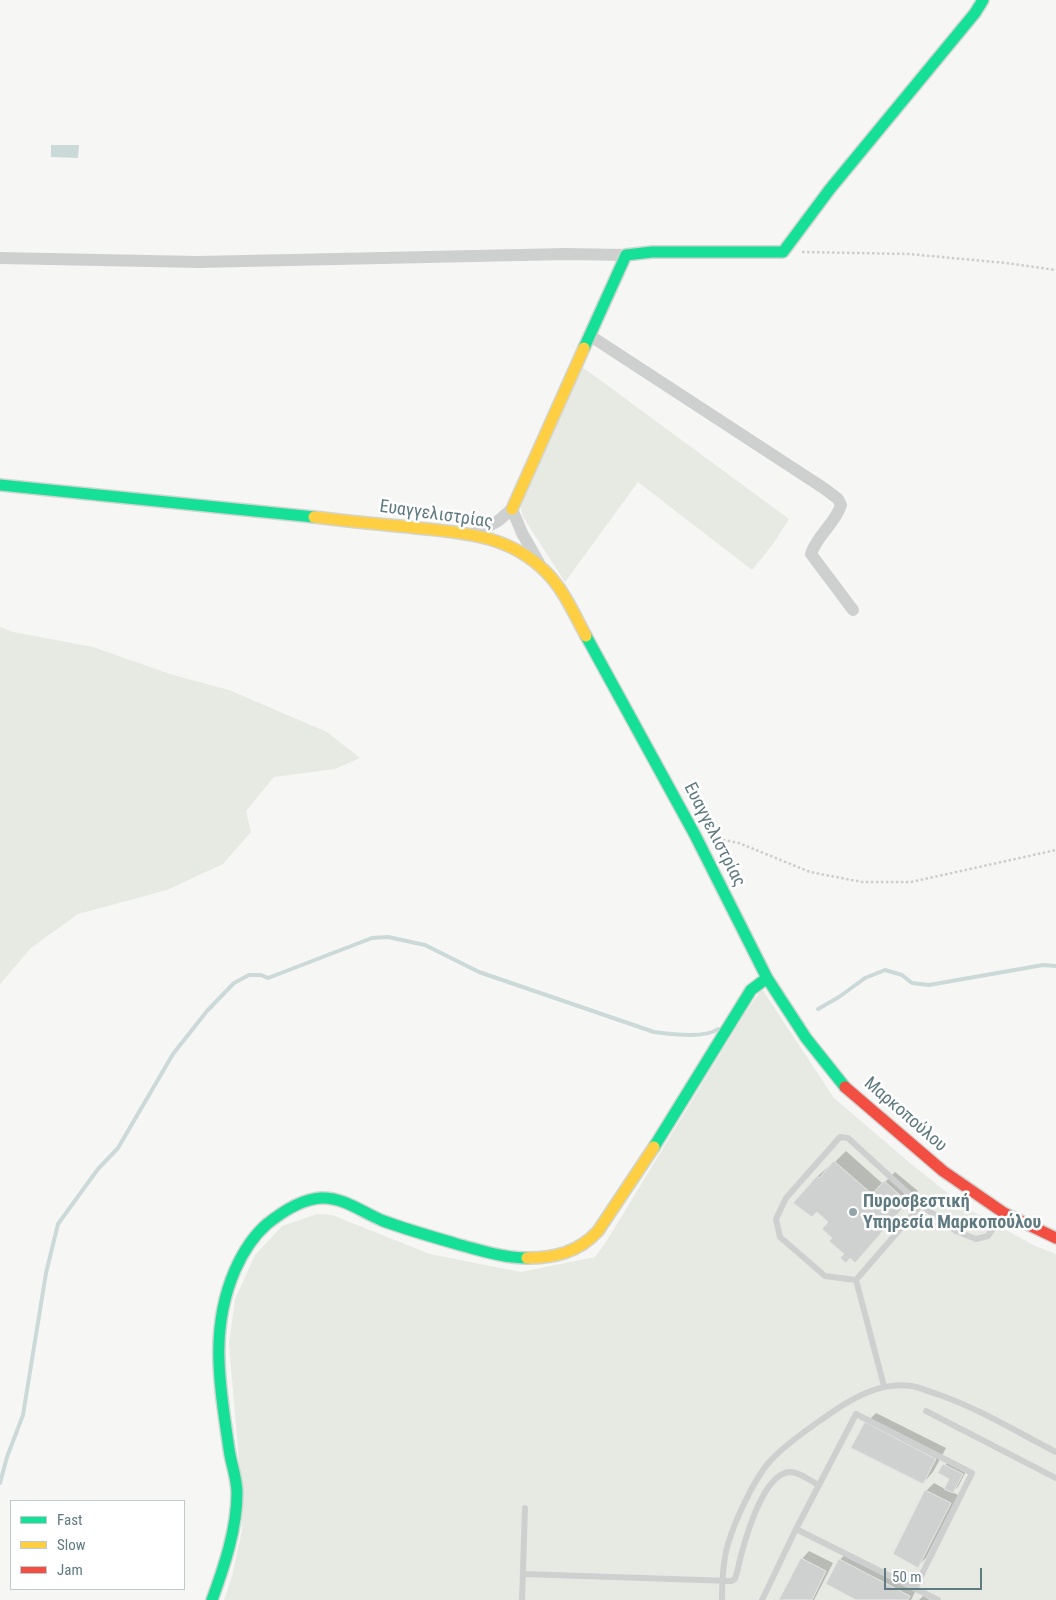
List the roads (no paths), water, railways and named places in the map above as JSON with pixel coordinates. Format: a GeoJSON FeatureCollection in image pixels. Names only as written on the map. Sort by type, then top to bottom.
{"type":"FeatureCollection","features":[{"type":"Feature","properties":{"kind":"street"},"geometry":{"type":"LineString","coordinates":[[0,258],[198,262],[566,254],[626,255],[652,252],[783,252],[830,189],[983,0]]}},
{"type":"Feature","properties":{"kind":"street"},"geometry":{"type":"LineString","coordinates":[[474,534],[498,521],[512,509],[626,255]]}},
{"type":"Feature","properties":{"kind":"street"},"geometry":{"type":"LineString","coordinates":[[589,335],[838,499],[841,505],[838,514],[814,545],[811,554],[853,610]]}},
{"type":"Feature","properties":{"kind":"street","name":"Ευαγγελιστρίας"},"geometry":{"type":"LineString","coordinates":[[0,485],[474,534],[493,538],[511,546],[540,565],[554,579],[564,595],[695,834],[767,978]]}},
{"type":"Feature","properties":{"kind":"street"},"geometry":{"type":"LineString","coordinates":[[512,509],[522,533],[540,565]]}},
{"type":"Feature","properties":{"kind":"street"},"geometry":{"type":"LineString","coordinates":[[212,1600],[230,1539],[237,1493],[217,1346],[218,1328],[225,1292],[241,1256],[252,1238],[280,1215],[302,1203],[318,1198],[336,1199],[380,1219],[426,1236],[502,1256],[533,1258],[558,1254],[587,1243],[598,1231],[658,1140],[751,990],[767,978]]}},
{"type":"Feature","properties":{"kind":"street","name":"Μαρκοπούλου"},"geometry":{"type":"LineString","coordinates":[[767,978],[806,1038],[846,1088],[943,1171],[1004,1213],[1056,1238]]}},
{"type":"Feature","properties":{"kind":"lane"},"geometry":{"type":"LineString","coordinates":[[856,1280],[825,1276],[780,1237],[776,1219],[786,1198],[840,1137],[848,1138],[921,1205],[956,1231],[976,1239],[988,1236],[1004,1213]]}},
{"type":"Feature","properties":{"kind":"lane"},"geometry":{"type":"LineString","coordinates":[[856,1280],[921,1205]]}},
{"type":"Feature","properties":{"kind":"lane"},"geometry":{"type":"LineString","coordinates":[[856,1280],[884,1386]]}},
{"type":"Feature","properties":{"kind":"lane"},"geometry":{"type":"LineString","coordinates":[[722,1600],[722,1581],[728,1544],[761,1471],[796,1437],[847,1402],[868,1392],[884,1386],[912,1386],[960,1402],[1056,1452]]}},
{"type":"Feature","properties":{"kind":"lane"},"geometry":{"type":"LineString","coordinates":[[926,1411],[1056,1478]]}},
{"type":"Feature","properties":{"kind":"lane"},"geometry":{"type":"LineString","coordinates":[[762,1600],[818,1484],[856,1414],[972,1473],[915,1588]]}},
{"type":"Feature","properties":{"kind":"lane"},"geometry":{"type":"LineString","coordinates":[[523,1574],[731,1581],[735,1579],[748,1528],[762,1499],[776,1479],[780,1475],[789,1472],[796,1473],[818,1484]]}},
{"type":"Feature","properties":{"kind":"lane"},"geometry":{"type":"LineString","coordinates":[[522,1600],[525,1508]]}},
{"type":"Feature","properties":{"kind":"lane"},"geometry":{"type":"LineString","coordinates":[[796,1529],[938,1600]]}},
{"type":"Feature","properties":{"kind":"waterway"},"geometry":{"type":"LineString","coordinates":[[0,1483],[7,1457],[23,1415],[46,1273],[58,1224],[98,1169],[118,1148],[173,1054],[207,1011],[234,983],[249,975],[261,975],[268,978],[372,938],[388,937],[425,945],[479,972],[654,1032],[696,1035],[718,1029]]}},
{"type":"Feature","properties":{"kind":"waterway"},"geometry":{"type":"LineString","coordinates":[[818,1009],[839,997],[865,978],[885,970],[902,975],[912,983],[929,985],[1043,965],[1056,966]]}},
{"type":"Feature","properties":{"kind":"place","name":"Πυροσβεστική Υπηρεσία Μαρκοπούλου"},"geometry":{"type":"Point","coordinates":[853,1212]}}]}
